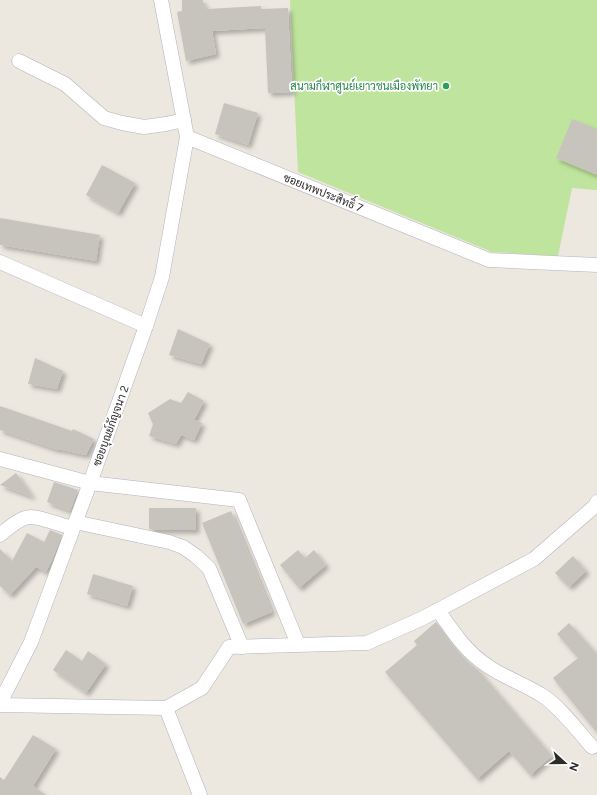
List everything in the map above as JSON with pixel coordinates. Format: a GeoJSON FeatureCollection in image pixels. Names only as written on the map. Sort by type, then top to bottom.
{"type":"FeatureCollection","features":[{"type":"Feature","properties":{"kind":"street"},"geometry":{"type":"LineString","coordinates":[[160,0],[187,137]]}},
{"type":"Feature","properties":{"kind":"street"},"geometry":{"type":"LineString","coordinates":[[19,61],[65,84],[104,118],[144,127],[184,120]]}},
{"type":"Feature","properties":{"kind":"street","name":"ซอยเทพประสิทธิ์ 7"},"geometry":{"type":"LineString","coordinates":[[187,137],[489,260],[597,265]]}},
{"type":"Feature","properties":{"kind":"street","name":"ซอยบุณย์กัญจนา 2"},"geometry":{"type":"LineString","coordinates":[[0,704],[4,684],[30,642],[90,483],[146,326],[162,277],[187,137]]}},
{"type":"Feature","properties":{"kind":"street"},"geometry":{"type":"LineString","coordinates":[[0,262],[146,326]]}},
{"type":"Feature","properties":{"kind":"street"},"geometry":{"type":"LineString","coordinates":[[1,461],[90,483],[239,500],[298,644]]}},
{"type":"Feature","properties":{"kind":"street"},"geometry":{"type":"LineString","coordinates":[[0,704],[166,708],[202,688],[229,647],[367,643],[423,618],[534,559],[597,502]]}},
{"type":"Feature","properties":{"kind":"street"},"geometry":{"type":"LineString","coordinates":[[0,535],[22,520],[29,517],[36,517],[169,542],[183,547],[209,568],[242,647]]}},
{"type":"Feature","properties":{"kind":"street"},"geometry":{"type":"LineString","coordinates":[[438,610],[457,638],[472,654],[489,667],[544,696],[557,708],[592,747]]}},
{"type":"Feature","properties":{"kind":"street"},"geometry":{"type":"LineString","coordinates":[[166,708],[200,795]]}},
{"type":"Feature","properties":{"kind":"green space","name":"สนามกีฬาศูนย์เยาวชนเมืองพัทยา"},"geometry":{"type":"Polygon","coordinates":[[[290,0],[597,0],[597,190],[572,188],[558,256],[492,252],[298,172],[290,0]]]}},
{"type":"Feature","properties":{"kind":"building"},"geometry":{"type":"Polygon","coordinates":[[[182,0],[203,0],[203,6],[206,5],[207,9],[261,6],[261,9],[288,8],[292,92],[268,93],[265,28],[212,31],[216,54],[186,61],[177,12],[182,11],[182,0]]]}},
{"type":"Feature","properties":{"kind":"building"},"geometry":{"type":"Polygon","coordinates":[[[224,103],[258,113],[248,145],[215,134],[224,103]]]}},
{"type":"Feature","properties":{"kind":"building"},"geometry":{"type":"Polygon","coordinates":[[[572,119],[597,129],[597,175],[556,158],[572,119]]]}},
{"type":"Feature","properties":{"kind":"building"},"geometry":{"type":"Polygon","coordinates":[[[102,165],[135,183],[118,213],[86,195],[102,165]]]}},
{"type":"Feature","properties":{"kind":"building"},"geometry":{"type":"Polygon","coordinates":[[[0,218],[100,235],[96,261],[0,245],[0,218]]]}},
{"type":"Feature","properties":{"kind":"building"},"geometry":{"type":"Polygon","coordinates":[[[178,329],[210,344],[201,364],[169,355],[178,329]]]}},
{"type":"Feature","properties":{"kind":"building"},"geometry":{"type":"Polygon","coordinates":[[[35,358],[63,371],[57,389],[28,384],[35,358]]]}},
{"type":"Feature","properties":{"kind":"building"},"geometry":{"type":"Polygon","coordinates":[[[188,392],[204,401],[194,420],[202,423],[194,440],[181,435],[176,444],[149,436],[153,424],[148,413],[170,399],[181,403],[188,392]]]}},
{"type":"Feature","properties":{"kind":"building"},"geometry":{"type":"Polygon","coordinates":[[[0,406],[72,431],[73,429],[94,439],[86,455],[58,450],[0,430],[0,406]]]}},
{"type":"Feature","properties":{"kind":"building"},"geometry":{"type":"Polygon","coordinates":[[[16,473],[33,497],[0,485],[16,473]]]}},
{"type":"Feature","properties":{"kind":"building"},"geometry":{"type":"Polygon","coordinates":[[[54,482],[78,490],[70,511],[47,502],[54,482]]]}},
{"type":"Feature","properties":{"kind":"building"},"geometry":{"type":"Polygon","coordinates":[[[149,508],[196,508],[196,530],[149,529],[149,508]]]}},
{"type":"Feature","properties":{"kind":"building"},"geometry":{"type":"Polygon","coordinates":[[[231,511],[272,612],[243,624],[202,523],[231,511]]]}},
{"type":"Feature","properties":{"kind":"building"},"geometry":{"type":"Polygon","coordinates":[[[50,530],[62,535],[46,572],[36,567],[10,595],[0,586],[0,549],[12,561],[27,533],[44,542],[50,530]]]}},
{"type":"Feature","properties":{"kind":"building"},"geometry":{"type":"Polygon","coordinates":[[[298,550],[305,558],[314,550],[326,565],[299,588],[280,565],[298,550]]]}},
{"type":"Feature","properties":{"kind":"building"},"geometry":{"type":"Polygon","coordinates":[[[573,556],[586,571],[569,587],[555,573],[573,556]]]}},
{"type":"Feature","properties":{"kind":"building"},"geometry":{"type":"Polygon","coordinates":[[[93,574],[133,586],[127,606],[87,594],[93,574]]]}},
{"type":"Feature","properties":{"kind":"building"},"geometry":{"type":"Polygon","coordinates":[[[436,622],[454,647],[478,670],[552,756],[530,775],[509,751],[477,779],[385,672],[417,645],[414,641],[436,622]]]}},
{"type":"Feature","properties":{"kind":"building"},"geometry":{"type":"Polygon","coordinates":[[[569,623],[597,654],[597,733],[553,678],[578,658],[557,634],[569,623]]]}},
{"type":"Feature","properties":{"kind":"building"},"geometry":{"type":"Polygon","coordinates":[[[66,650],[82,661],[88,651],[106,664],[86,693],[53,670],[66,650]]]}},
{"type":"Feature","properties":{"kind":"building"},"geometry":{"type":"Polygon","coordinates":[[[33,735],[56,749],[33,786],[46,795],[0,795],[0,777],[4,780],[33,735]]]}},
{"type":"Feature","properties":{"kind":"place","name":"สนามกีฬาศูนย์เยาวชนเมืองพัทยา"},"geometry":{"type":"Point","coordinates":[446,86]}}]}
